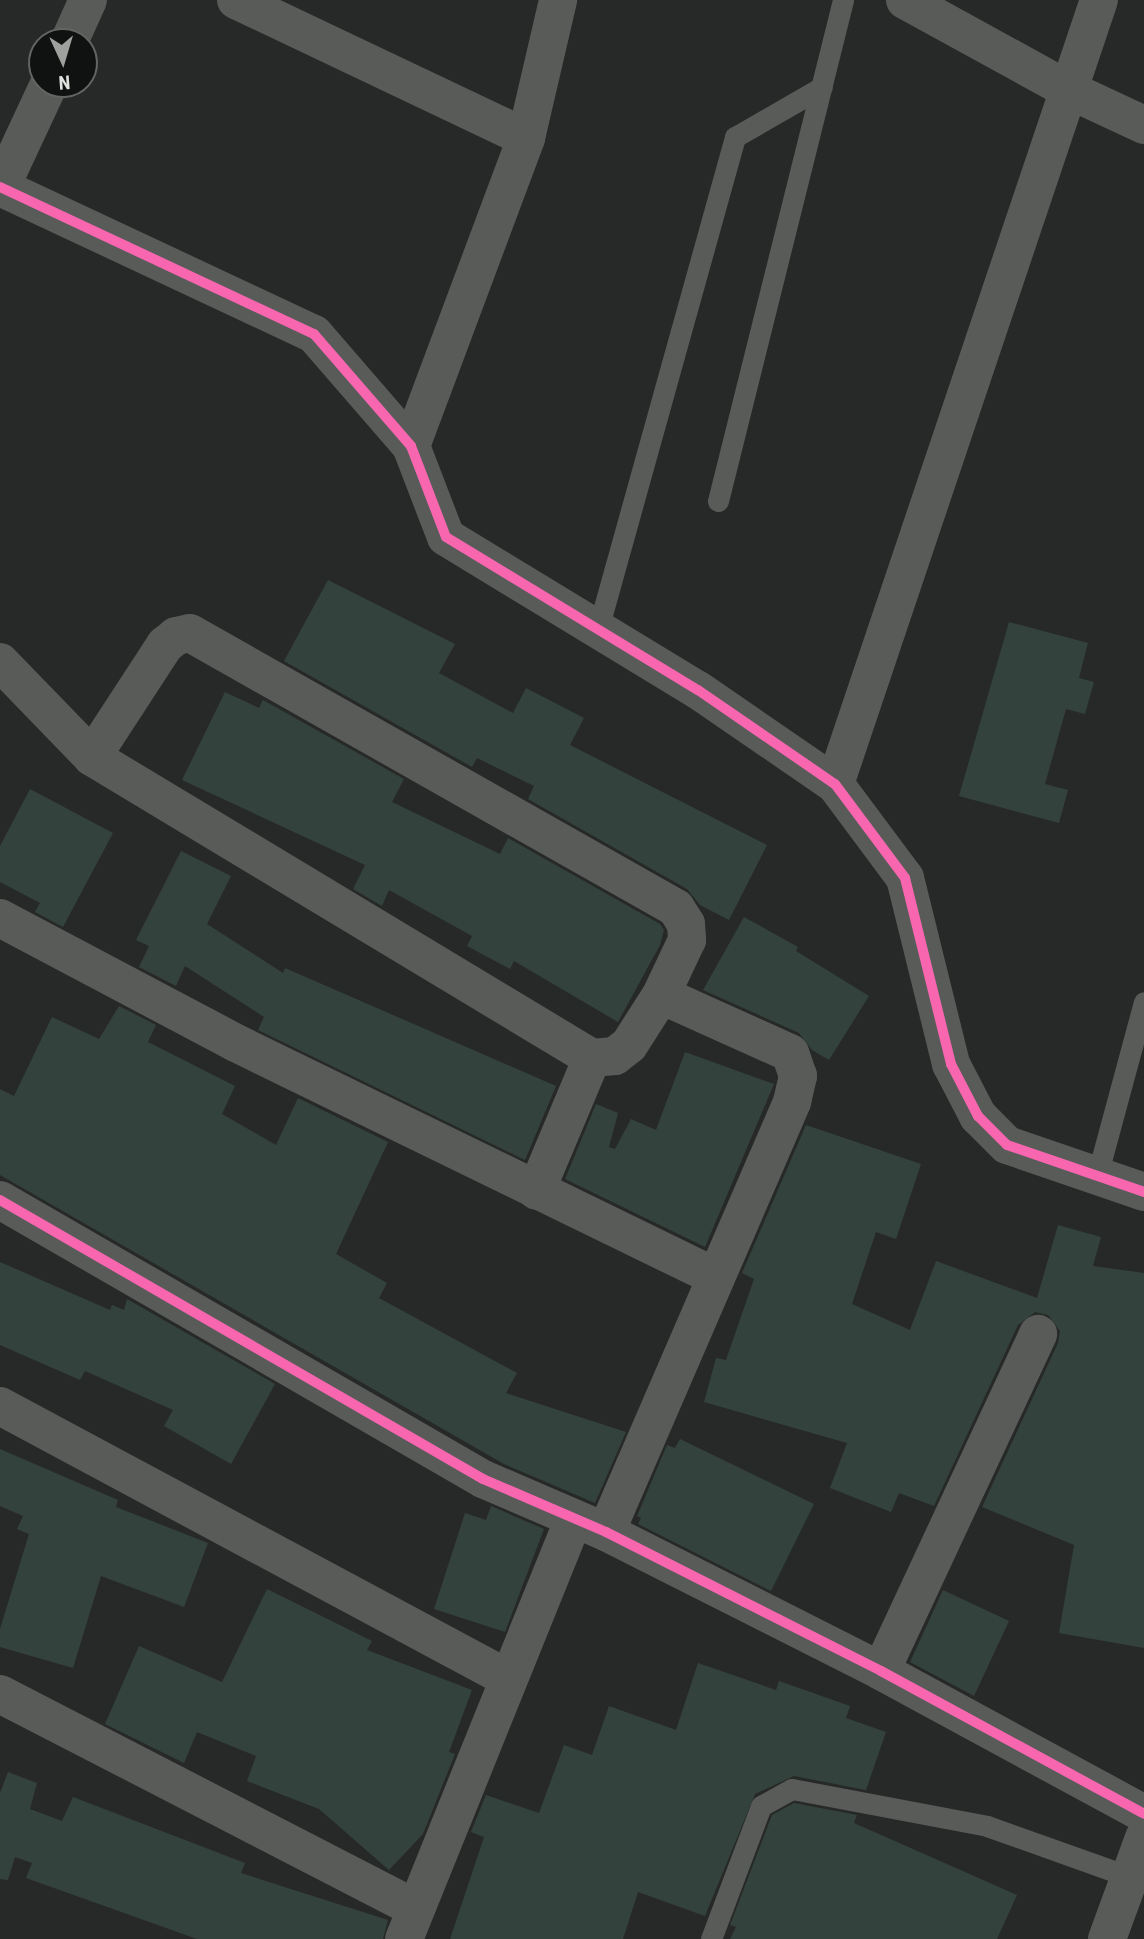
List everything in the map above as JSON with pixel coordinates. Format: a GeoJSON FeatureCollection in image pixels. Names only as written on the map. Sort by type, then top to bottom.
{"type":"FeatureCollection","features":[{"type":"Feature","properties":{"kind":"street"},"geometry":{"type":"LineString","coordinates":[[236,0],[526,138]]}},
{"type":"Feature","properties":{"kind":"street"},"geometry":{"type":"LineString","coordinates":[[411,446],[526,138],[558,0]]}},
{"type":"Feature","properties":{"kind":"street"},"geometry":{"type":"LineString","coordinates":[[905,0],[1069,90],[1144,125]]}},
{"type":"Feature","properties":{"kind":"street"},"geometry":{"type":"LineString","coordinates":[[835,784],[1099,0]]}},
{"type":"Feature","properties":{"kind":"street"},"geometry":{"type":"LineString","coordinates":[[42,98],[1,187],[314,334],[411,446],[446,537],[698,690],[835,784],[905,878],[951,1064],[978,1116],[1007,1145],[1144,1192]]}},
{"type":"Feature","properties":{"kind":"street"},"geometry":{"type":"LineString","coordinates":[[0,662],[92,757],[592,1058],[615,1056],[629,1045],[661,995],[687,940],[687,924],[676,908],[190,634],[177,636],[165,645],[92,757]]}},
{"type":"Feature","properties":{"kind":"street"},"geometry":{"type":"LineString","coordinates":[[0,918],[236,1043],[716,1277]]}},
{"type":"Feature","properties":{"kind":"street"},"geometry":{"type":"LineString","coordinates":[[0,1694],[410,1924],[507,1678],[590,1525],[716,1277],[792,1102],[798,1076],[790,1053],[661,995]]}},
{"type":"Feature","properties":{"kind":"street"},"geometry":{"type":"LineString","coordinates":[[536,1191],[592,1058]]}},
{"type":"Feature","properties":{"kind":"street"},"geometry":{"type":"LineString","coordinates":[[0,1200],[483,1479],[590,1525],[881,1671],[1144,1814]]}},
{"type":"Feature","properties":{"kind":"street"},"geometry":{"type":"LineString","coordinates":[[881,1671],[1038,1334]]}},
{"type":"Feature","properties":{"kind":"street"},"geometry":{"type":"LineString","coordinates":[[0,1406],[507,1678]]}},
{"type":"Feature","properties":{"kind":"street"},"geometry":{"type":"LineString","coordinates":[[1107,1939],[1144,1838]]}},
{"type":"Feature","properties":{"kind":"lane"},"geometry":{"type":"LineString","coordinates":[[718,501],[843,0]]}},
{"type":"Feature","properties":{"kind":"lane"},"geometry":{"type":"LineString","coordinates":[[598,629],[735,137],[822,87]]}},
{"type":"Feature","properties":{"kind":"lane"},"geometry":{"type":"LineString","coordinates":[[1097,1176],[1144,1002]]}},
{"type":"Feature","properties":{"kind":"lane"},"geometry":{"type":"LineString","coordinates":[[711,1939],[761,1807],[792,1788],[986,1826],[1130,1877]]}},
{"type":"Feature","properties":{"kind":"building"},"geometry":{"type":"Polygon","coordinates":[[[328,580],[455,644],[439,673],[513,713],[526,688],[584,718],[570,745],[767,845],[729,920],[700,905],[687,889],[528,799],[534,786],[477,758],[472,767],[284,661],[328,580]]]}},
{"type":"Feature","properties":{"kind":"building"},"geometry":{"type":"Polygon","coordinates":[[[1009,622],[1088,643],[1079,678],[1094,682],[1085,714],[1066,709],[1045,784],[1068,790],[1059,823],[959,796],[1009,622]]]}},
{"type":"Feature","properties":{"kind":"building"},"geometry":{"type":"Polygon","coordinates":[[[225,692],[259,708],[263,700],[404,779],[392,802],[500,854],[508,838],[660,924],[664,930],[660,945],[618,1022],[514,961],[510,969],[467,946],[472,936],[389,890],[382,906],[353,889],[365,865],[182,780],[225,692]]]}},
{"type":"Feature","properties":{"kind":"building"},"geometry":{"type":"Polygon","coordinates":[[[30,789],[113,833],[63,927],[35,912],[40,903],[0,882],[0,846],[30,789]]]}},
{"type":"Feature","properties":{"kind":"building"},"geometry":{"type":"Polygon","coordinates":[[[181,851],[231,876],[207,924],[283,973],[285,968],[556,1086],[525,1160],[258,1030],[264,1017],[185,966],[176,986],[139,967],[149,946],[136,940],[181,851]]]}},
{"type":"Feature","properties":{"kind":"building"},"geometry":{"type":"Polygon","coordinates":[[[744,917],[798,947],[796,951],[869,996],[829,1060],[812,1050],[799,1033],[703,990],[744,917]]]}},
{"type":"Feature","properties":{"kind":"building"},"geometry":{"type":"Polygon","coordinates":[[[119,1006],[156,1025],[148,1042],[235,1086],[222,1114],[276,1145],[298,1098],[388,1142],[336,1254],[387,1283],[379,1298],[517,1373],[506,1393],[626,1432],[595,1503],[504,1464],[0,1175],[0,1089],[14,1096],[52,1017],[99,1039],[119,1006]]]}},
{"type":"Feature","properties":{"kind":"building"},"geometry":{"type":"Polygon","coordinates":[[[685,1052],[774,1084],[705,1247],[565,1179],[596,1104],[618,1113],[609,1147],[615,1149],[631,1119],[656,1130],[685,1052]]]}},
{"type":"Feature","properties":{"kind":"building"},"geometry":{"type":"Polygon","coordinates":[[[806,1125],[921,1164],[896,1239],[876,1232],[852,1304],[910,1330],[936,1261],[1037,1298],[1058,1225],[1101,1237],[1093,1266],[1144,1273],[1144,1648],[1059,1633],[1074,1545],[982,1507],[1058,1343],[1060,1331],[1048,1315],[1035,1312],[1018,1325],[934,1506],[899,1493],[891,1512],[830,1488],[847,1443],[704,1402],[716,1358],[726,1360],[754,1279],[742,1273],[806,1125]]]}},
{"type":"Feature","properties":{"kind":"building"},"geometry":{"type":"Polygon","coordinates":[[[0,1262],[110,1310],[112,1305],[124,1310],[127,1299],[275,1384],[231,1464],[164,1426],[173,1410],[85,1371],[80,1380],[0,1345],[0,1262]]]}},
{"type":"Feature","properties":{"kind":"building"},"geometry":{"type":"Polygon","coordinates":[[[680,1439],[814,1504],[771,1591],[638,1524],[641,1518],[637,1516],[667,1445],[675,1448],[680,1439]]]}},
{"type":"Feature","properties":{"kind":"building"},"geometry":{"type":"Polygon","coordinates":[[[0,1449],[118,1500],[116,1507],[208,1543],[184,1607],[101,1576],[73,1668],[0,1647],[0,1629],[29,1534],[17,1529],[23,1516],[0,1506],[0,1449]]]}},
{"type":"Feature","properties":{"kind":"building"},"geometry":{"type":"Polygon","coordinates":[[[491,1506],[544,1529],[505,1632],[434,1609],[465,1513],[486,1520],[491,1506]]]}},
{"type":"Feature","properties":{"kind":"building"},"geometry":{"type":"Polygon","coordinates":[[[267,1589],[372,1641],[367,1650],[472,1690],[449,1752],[455,1754],[423,1834],[389,1870],[319,1809],[247,1781],[256,1756],[197,1732],[184,1763],[105,1724],[139,1646],[222,1682],[267,1589]]]}},
{"type":"Feature","properties":{"kind":"building"},"geometry":{"type":"Polygon","coordinates":[[[943,1590],[1009,1621],[974,1696],[910,1662],[943,1590]]]}},
{"type":"Feature","properties":{"kind":"building"},"geometry":{"type":"Polygon","coordinates":[[[698,1663],[776,1690],[779,1681],[850,1706],[846,1718],[886,1732],[866,1790],[794,1776],[755,1794],[705,1916],[638,1892],[623,1939],[450,1939],[484,1837],[471,1832],[486,1795],[539,1813],[564,1745],[592,1755],[609,1706],[676,1730],[698,1663]]]}},
{"type":"Feature","properties":{"kind":"building"},"geometry":{"type":"Polygon","coordinates":[[[8,1772],[37,1783],[30,1809],[62,1821],[73,1797],[245,1863],[241,1873],[388,1920],[383,1939],[197,1939],[26,1878],[32,1863],[15,1857],[8,1880],[0,1879],[0,1793],[8,1772]]]}},
{"type":"Feature","properties":{"kind":"building"},"geometry":{"type":"Polygon","coordinates":[[[794,1803],[857,1815],[854,1823],[1017,1895],[997,1939],[730,1939],[736,1927],[730,1925],[772,1815],[794,1803]]]}},
{"type":"Feature","properties":{"kind":"cycle path"},"geometry":{"type":"LineString","coordinates":[[0,187],[314,334],[411,446],[446,537],[698,690],[835,784],[905,878],[951,1064],[978,1116],[1007,1145],[1144,1192]]}},
{"type":"Feature","properties":{"kind":"cycle path"},"geometry":{"type":"LineString","coordinates":[[0,1200],[483,1479],[606,1532],[881,1671],[1144,1814]]}}]}
